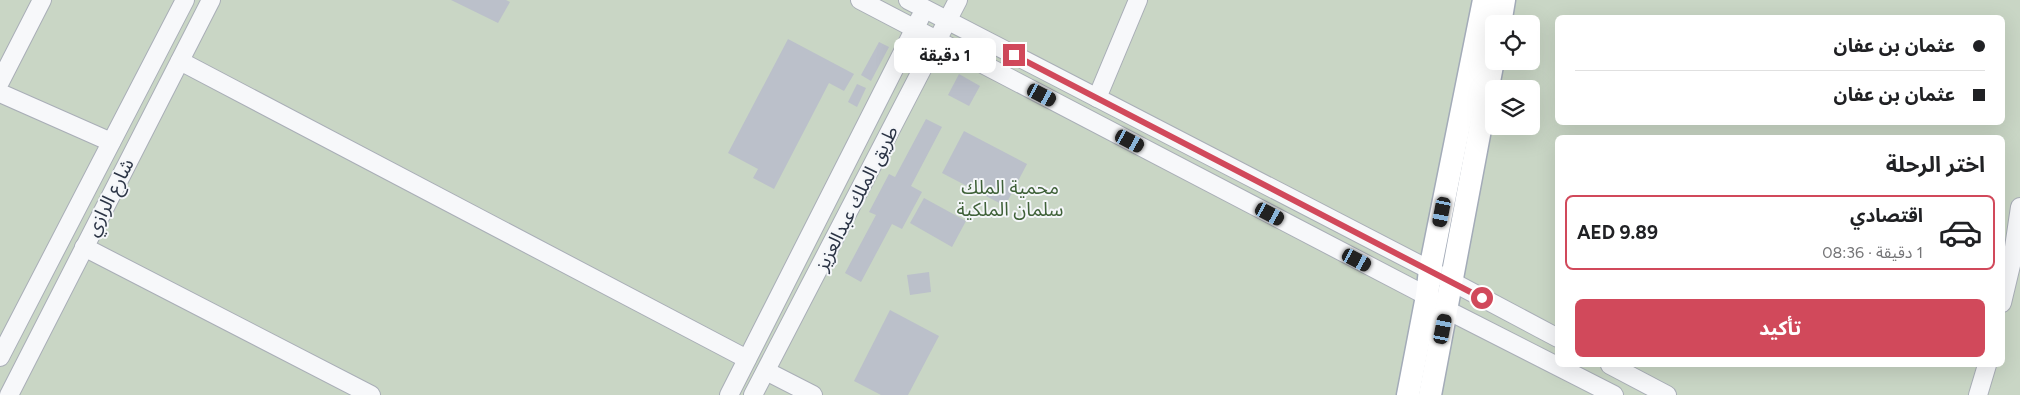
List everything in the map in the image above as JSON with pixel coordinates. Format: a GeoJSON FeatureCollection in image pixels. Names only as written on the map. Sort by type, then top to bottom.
{"type":"FeatureCollection","features":[{"type":"Feature","properties":{"kind":"main road"},"geometry":{"type":"LineString","coordinates":[[1408,395],[1427,296],[1430,270],[1484,0]]}},
{"type":"Feature","properties":{"kind":"main road"},"geometry":{"type":"LineString","coordinates":[[1502,15],[1504,0]]}},
{"type":"Feature","properties":{"kind":"main road"},"geometry":{"type":"LineString","coordinates":[[1430,395],[1491,70]]}},
{"type":"Feature","properties":{"kind":"street"},"geometry":{"type":"LineString","coordinates":[[0,82],[42,0]]}},
{"type":"Feature","properties":{"kind":"street","name":"شارع الرازي"},"geometry":{"type":"LineString","coordinates":[[0,357],[185,0]]}},
{"type":"Feature","properties":{"kind":"street","name":"شارع الرازي"},"geometry":{"type":"LineString","coordinates":[[9,395],[211,0]]}},
{"type":"Feature","properties":{"kind":"street"},"geometry":{"type":"LineString","coordinates":[[860,0],[1427,296],[1447,310],[1555,365]]}},
{"type":"Feature","properties":{"kind":"street"},"geometry":{"type":"LineString","coordinates":[[908,0],[928,4],[948,21],[1555,336]]}},
{"type":"Feature","properties":{"kind":"street","name":"طريق الملك عبدالعزيز"},"geometry":{"type":"LineString","coordinates":[[753,395],[958,0]]}},
{"type":"Feature","properties":{"kind":"street"},"geometry":{"type":"LineString","coordinates":[[1097,98],[1138,0]]}},
{"type":"Feature","properties":{"kind":"street","name":"طريق الملك عبدالعزيز"},"geometry":{"type":"LineString","coordinates":[[729,395],[928,4]]}},
{"type":"Feature","properties":{"kind":"street"},"geometry":{"type":"LineString","coordinates":[[180,61],[747,359]]}},
{"type":"Feature","properties":{"kind":"street"},"geometry":{"type":"LineString","coordinates":[[0,93],[112,142]]}},
{"type":"Feature","properties":{"kind":"street"},"geometry":{"type":"LineString","coordinates":[[2005,294],[2016,262],[2020,207]]}},
{"type":"Feature","properties":{"kind":"street"},"geometry":{"type":"LineString","coordinates":[[84,247],[370,395]]}},
{"type":"Feature","properties":{"kind":"street"},"geometry":{"type":"LineString","coordinates":[[1559,367],[1614,395]]}},
{"type":"Feature","properties":{"kind":"street"},"geometry":{"type":"LineString","coordinates":[[1614,367],[1667,395]]}},
{"type":"Feature","properties":{"kind":"street"},"geometry":{"type":"LineString","coordinates":[[1978,395],[1986,367]]}},
{"type":"Feature","properties":{"kind":"street"},"geometry":{"type":"LineString","coordinates":[[766,371],[813,395]]}},
{"type":"Feature","properties":{"kind":"green space","name":"محمية الملك سلمان الملكية"},"geometry":{"type":"Polygon","coordinates":[[[0,0],[2020,0],[2020,395],[0,395],[0,0]]]}},
{"type":"Feature","properties":{"kind":"building"},"geometry":{"type":"Polygon","coordinates":[[[451,0],[506,0],[510,2],[498,23],[451,0]]]}},
{"type":"Feature","properties":{"kind":"building"},"geometry":{"type":"Polygon","coordinates":[[[788,39],[854,74],[844,91],[829,83],[774,189],[753,178],[758,169],[728,153],[788,39]]]}},
{"type":"Feature","properties":{"kind":"building"},"geometry":{"type":"Polygon","coordinates":[[[879,42],[889,47],[871,81],[861,75],[879,42]]]}},
{"type":"Feature","properties":{"kind":"building"},"geometry":{"type":"Polygon","coordinates":[[[959,74],[980,86],[969,106],[948,95],[959,74]]]}},
{"type":"Feature","properties":{"kind":"building"},"geometry":{"type":"Polygon","coordinates":[[[857,84],[866,88],[857,107],[848,102],[857,84]]]}},
{"type":"Feature","properties":{"kind":"building"},"geometry":{"type":"Polygon","coordinates":[[[926,119],[942,127],[911,186],[922,192],[902,229],[892,224],[861,282],[845,273],[876,215],[869,212],[889,174],[895,177],[926,119]]]}},
{"type":"Feature","properties":{"kind":"building"},"geometry":{"type":"Polygon","coordinates":[[[964,131],[1027,164],[1005,206],[942,173],[964,131]]]}},
{"type":"Feature","properties":{"kind":"building"},"geometry":{"type":"Polygon","coordinates":[[[924,198],[966,221],[952,247],[910,223],[924,198]]]}},
{"type":"Feature","properties":{"kind":"building"},"geometry":{"type":"Polygon","coordinates":[[[929,272],[931,292],[910,295],[907,275],[929,272]]]}},
{"type":"Feature","properties":{"kind":"building"},"geometry":{"type":"Polygon","coordinates":[[[890,310],[939,336],[908,395],[881,395],[854,381],[890,310]]]}},
{"type":"Feature","properties":{"kind":"route"},"geometry":{"type":"LineString","coordinates":[[1014,55],[1482,298]]}}]}
